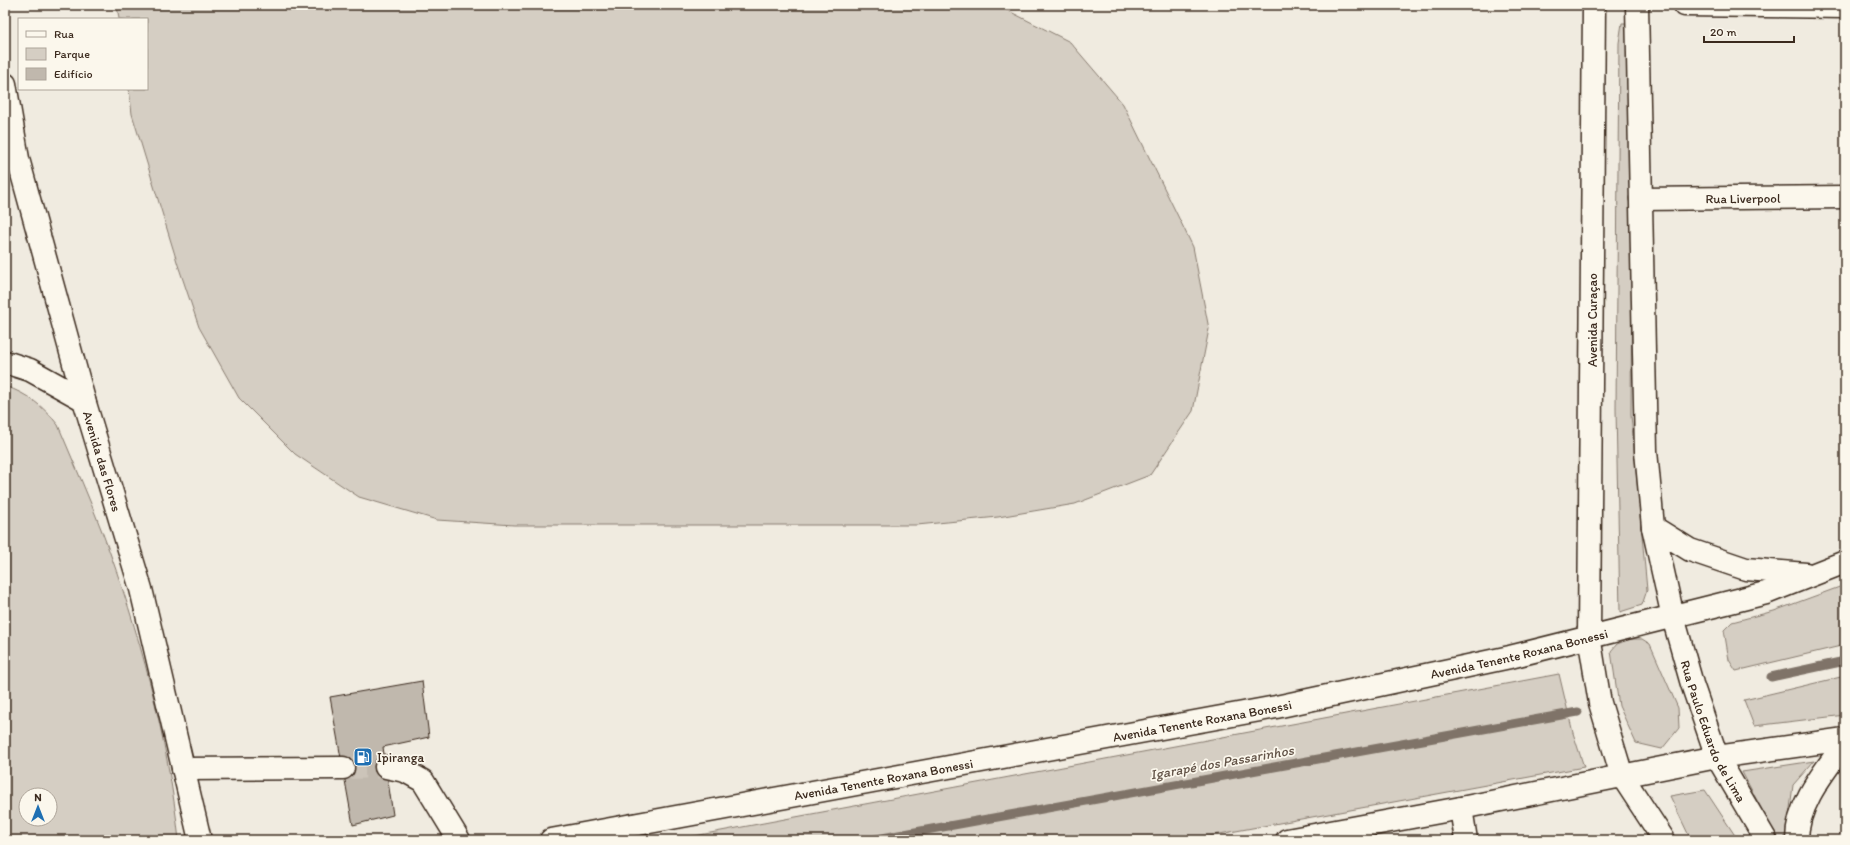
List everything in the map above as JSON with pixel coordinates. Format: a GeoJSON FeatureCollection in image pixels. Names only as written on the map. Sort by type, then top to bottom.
{"type":"FeatureCollection","features":[{"type":"Feature","properties":{"kind":"street","name":"Avenida Curaçao"},"geometry":{"type":"LineString","coordinates":[[1590,636],[1594,5]]}},
{"type":"Feature","properties":{"kind":"street"},"geometry":{"type":"LineString","coordinates":[[1637,5],[1646,451],[1653,527],[1673,617]]}},
{"type":"Feature","properties":{"kind":"street"},"geometry":{"type":"LineString","coordinates":[[1685,5],[1845,7]]}},
{"type":"Feature","properties":{"kind":"street","name":"Avenida das Flores"},"geometry":{"type":"LineString","coordinates":[[5,84],[18,159],[84,400],[141,589],[200,840]]}},
{"type":"Feature","properties":{"kind":"street","name":"Rua Liverpool"},"geometry":{"type":"LineString","coordinates":[[1641,199],[1845,197]]}},
{"type":"Feature","properties":{"kind":"street"},"geometry":{"type":"LineString","coordinates":[[5,362],[30,370],[84,400]]}},
{"type":"Feature","properties":{"kind":"street"},"geometry":{"type":"LineString","coordinates":[[1653,527],[1690,550],[1746,569],[1814,575]]}},
{"type":"Feature","properties":{"kind":"street","name":"Avenida Tenente Roxana Bonessi"},"geometry":{"type":"LineString","coordinates":[[550,840],[1276,707],[1510,657],[1766,593],[1845,562]]}},
{"type":"Feature","properties":{"kind":"street","name":"Rua Paulo Eduardo de Lima"},"geometry":{"type":"LineString","coordinates":[[1673,617],[1692,684],[1717,757],[1766,840]]}},
{"type":"Feature","properties":{"kind":"street"},"geometry":{"type":"LineString","coordinates":[[1590,636],[1600,702],[1622,776],[1664,840]]}},
{"type":"Feature","properties":{"kind":"street"},"geometry":{"type":"LineString","coordinates":[[1287,840],[1461,808],[1717,757],[1845,739]]}},
{"type":"Feature","properties":{"kind":"street"},"geometry":{"type":"LineString","coordinates":[[1797,840],[1804,806],[1819,779],[1845,744]]}},
{"type":"Feature","properties":{"kind":"street"},"geometry":{"type":"LineString","coordinates":[[386,767],[405,771],[423,781],[459,840]]}},
{"type":"Feature","properties":{"kind":"street"},"geometry":{"type":"LineString","coordinates":[[183,769],[343,768]]}},
{"type":"Feature","properties":{"kind":"street"},"geometry":{"type":"LineString","coordinates":[[1461,808],[1466,840]]}},
{"type":"Feature","properties":{"kind":"green space"},"geometry":{"type":"Polygon","coordinates":[[[117,5],[520,5],[525,8],[605,8],[638,5],[997,5],[1070,42],[1123,104],[1193,247],[1209,329],[1193,411],[1150,475],[1075,504],[998,517],[917,525],[514,525],[437,520],[359,497],[295,454],[239,398],[199,327],[178,265],[132,114],[129,90],[148,90],[148,18],[119,18],[117,5]]]}},
{"type":"Feature","properties":{"kind":"green space"},"geometry":{"type":"Polygon","coordinates":[[[1622,23],[1630,23],[1633,31],[1631,415],[1647,590],[1642,605],[1620,612],[1616,409],[1619,43],[1622,23]]]}},
{"type":"Feature","properties":{"kind":"green space"},"geometry":{"type":"Polygon","coordinates":[[[5,386],[34,401],[47,412],[58,425],[103,534],[129,608],[160,724],[168,763],[179,840],[5,840],[5,386]]]}},
{"type":"Feature","properties":{"kind":"green space"},"geometry":{"type":"Polygon","coordinates":[[[1845,585],[1845,645],[1736,671],[1729,660],[1724,630],[1732,622],[1774,611],[1845,585]]]}},
{"type":"Feature","properties":{"kind":"green space"},"geometry":{"type":"Polygon","coordinates":[[[1630,639],[1642,639],[1650,644],[1678,708],[1679,728],[1662,749],[1636,743],[1619,706],[1611,651],[1617,644],[1630,639]]]}},
{"type":"Feature","properties":{"kind":"green space"},"geometry":{"type":"Polygon","coordinates":[[[1559,674],[1573,733],[1584,767],[1187,840],[673,840],[1559,674]]]}},
{"type":"Feature","properties":{"kind":"green space"},"geometry":{"type":"Polygon","coordinates":[[[1845,676],[1845,715],[1754,726],[1744,700],[1845,676]]]}},
{"type":"Feature","properties":{"kind":"green space"},"geometry":{"type":"Polygon","coordinates":[[[1814,761],[1793,785],[1786,840],[1778,840],[1742,772],[1814,761]]]}},
{"type":"Feature","properties":{"kind":"green space"},"geometry":{"type":"Polygon","coordinates":[[[1705,790],[1738,840],[1691,840],[1670,796],[1705,790]]]}},
{"type":"Feature","properties":{"kind":"building","name":"Ipiranga"},"geometry":{"type":"Polygon","coordinates":[[[422,681],[429,737],[383,747],[393,815],[353,825],[330,697],[422,681]]]}},
{"type":"Feature","properties":{"kind":"waterway"},"geometry":{"type":"LineString","coordinates":[[1771,677],[1845,661]]}},
{"type":"Feature","properties":{"kind":"waterway","name":"Igarapé dos Passarinhos"},"geometry":{"type":"LineString","coordinates":[[871,840],[1578,712]]}},
{"type":"Feature","properties":{"kind":"tunnel"},"geometry":{"type":"LineString","coordinates":[[343,768],[386,767]]}},
{"type":"Feature","properties":{"kind":"place","name":"Ipiranga"},"geometry":{"type":"Point","coordinates":[363,757]}}]}
